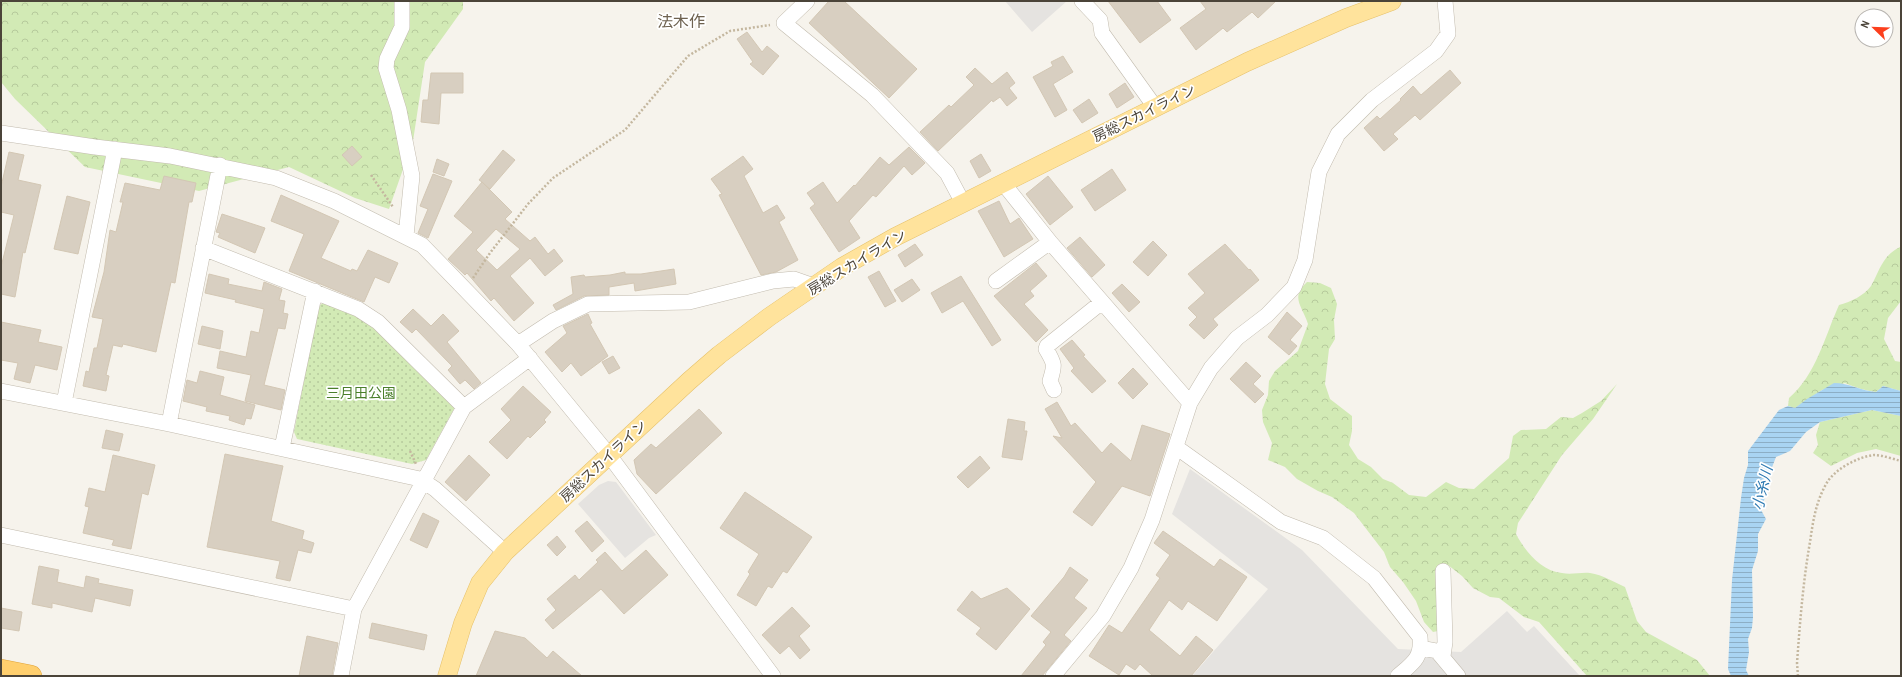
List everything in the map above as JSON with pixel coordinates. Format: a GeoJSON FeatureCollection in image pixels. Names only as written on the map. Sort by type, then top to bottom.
{"type":"FeatureCollection","features":[{"type":"Feature","properties":{"kind":"highway"},"geometry":{"type":"LineString","coordinates":[[1,670],[31,676]]}},
{"type":"Feature","properties":{"kind":"main road","name":"房総スカイライン"},"geometry":{"type":"LineString","coordinates":[[448,676],[463,623],[480,583],[505,552],[719,355],[769,317],[849,263],[963,203],[1246,62],[1304,36],[1392,1]]}},
{"type":"Feature","properties":{"kind":"street"},"geometry":{"type":"LineString","coordinates":[[402,1],[402,27],[387,59],[386,68],[399,110],[412,176],[406,236]]}},
{"type":"Feature","properties":{"kind":"street"},"geometry":{"type":"LineString","coordinates":[[807,1],[784,23],[872,95],[947,173],[963,203]]}},
{"type":"Feature","properties":{"kind":"street"},"geometry":{"type":"LineString","coordinates":[[1082,1],[1100,20],[1102,33],[1155,107]]}},
{"type":"Feature","properties":{"kind":"street"},"geometry":{"type":"LineString","coordinates":[[1053,676],[1103,616],[1131,568],[1152,520],[1190,403],[1211,368],[1233,344],[1268,315],[1294,287],[1305,260],[1319,172],[1338,134],[1372,100],[1436,51],[1448,34],[1445,1]]}},
{"type":"Feature","properties":{"kind":"street"},"geometry":{"type":"LineString","coordinates":[[1,133],[170,156],[220,165],[276,178],[334,201],[422,245],[518,344],[609,455],[772,676]]}},
{"type":"Feature","properties":{"kind":"street"},"geometry":{"type":"LineString","coordinates":[[64,403],[115,149]]}},
{"type":"Feature","properties":{"kind":"street"},"geometry":{"type":"LineString","coordinates":[[169,424],[220,165]]}},
{"type":"Feature","properties":{"kind":"street"},"geometry":{"type":"LineString","coordinates":[[1003,183],[1050,242],[1190,403]]}},
{"type":"Feature","properties":{"kind":"street"},"geometry":{"type":"LineString","coordinates":[[996,280],[1050,242]]}},
{"type":"Feature","properties":{"kind":"street"},"geometry":{"type":"LineString","coordinates":[[203,248],[316,291],[358,309],[378,322],[464,407]]}},
{"type":"Feature","properties":{"kind":"street"},"geometry":{"type":"LineString","coordinates":[[518,344],[553,321],[588,304],[689,302],[780,280],[794,279],[814,286]]}},
{"type":"Feature","properties":{"kind":"street"},"geometry":{"type":"LineString","coordinates":[[282,448],[316,291]]}},
{"type":"Feature","properties":{"kind":"street"},"geometry":{"type":"LineString","coordinates":[[1054,390],[1050,381],[1055,366],[1054,361],[1046,349],[1047,346],[1102,302]]}},
{"type":"Feature","properties":{"kind":"street"},"geometry":{"type":"LineString","coordinates":[[341,676],[354,609],[464,407],[530,358]]}},
{"type":"Feature","properties":{"kind":"street"},"geometry":{"type":"LineString","coordinates":[[1,392],[169,424],[403,474],[423,481],[435,489],[505,552]]}},
{"type":"Feature","properties":{"kind":"street"},"geometry":{"type":"LineString","coordinates":[[1176,447],[1281,522],[1322,538],[1374,578],[1420,637],[1421,648],[1416,660],[1398,676]]}},
{"type":"Feature","properties":{"kind":"street"},"geometry":{"type":"LineString","coordinates":[[1,535],[354,609]]}},
{"type":"Feature","properties":{"kind":"street"},"geometry":{"type":"LineString","coordinates":[[1443,571],[1445,642],[1443,656]]}},
{"type":"Feature","properties":{"kind":"street"},"geometry":{"type":"LineString","coordinates":[[1421,648],[1437,651],[1443,656],[1458,676]]}},
{"type":"Feature","properties":{"kind":"path"},"geometry":{"type":"LineString","coordinates":[[464,288],[472,280],[490,253],[528,204],[553,178],[625,130],[688,56],[730,31],[784,23]]}},
{"type":"Feature","properties":{"kind":"path"},"geometry":{"type":"LineString","coordinates":[[371,175],[393,207]]}},
{"type":"Feature","properties":{"kind":"path"},"geometry":{"type":"LineString","coordinates":[[410,452],[416,463]]}},
{"type":"Feature","properties":{"kind":"path"},"geometry":{"type":"LineString","coordinates":[[1798,676],[1797,663],[1804,577],[1814,517],[1819,497],[1828,480],[1841,468],[1860,458],[1876,455],[1901,461]]}},
{"type":"Feature","properties":{"kind":"green space"},"geometry":{"type":"Polygon","coordinates":[[[1,1],[463,1],[463,9],[425,62],[413,141],[389,209],[355,198],[289,167],[199,191],[85,167],[15,99],[1,82],[1,1]]]}},
{"type":"Feature","properties":{"kind":"green space"},"geometry":{"type":"Polygon","coordinates":[[[1900,247],[1901,301],[1888,318],[1884,339],[1895,361],[1901,362],[1901,391],[1883,386],[1876,392],[1869,391],[1845,383],[1822,390],[1795,408],[1788,406],[1789,398],[1798,389],[1813,367],[1839,305],[1865,293],[1871,286],[1885,259],[1900,247]]]}},
{"type":"Feature","properties":{"kind":"green space"},"geometry":{"type":"Polygon","coordinates":[[[1307,282],[1320,283],[1331,288],[1337,304],[1334,320],[1335,339],[1329,349],[1325,384],[1330,399],[1352,416],[1352,431],[1349,445],[1358,459],[1371,467],[1383,479],[1393,483],[1409,495],[1426,497],[1446,482],[1459,488],[1474,489],[1509,458],[1513,436],[1521,430],[1546,429],[1561,417],[1573,418],[1601,401],[1617,384],[1593,419],[1562,455],[1518,523],[1516,534],[1534,559],[1547,568],[1565,574],[1595,574],[1625,587],[1637,621],[1646,632],[1697,660],[1710,676],[1587,676],[1539,622],[1524,617],[1499,598],[1490,597],[1473,588],[1462,576],[1448,565],[1439,567],[1438,631],[1433,632],[1424,622],[1416,601],[1403,582],[1390,567],[1384,552],[1354,513],[1332,497],[1297,479],[1285,467],[1268,460],[1272,443],[1263,422],[1262,410],[1268,395],[1269,381],[1275,371],[1298,351],[1308,324],[1298,297],[1302,288],[1307,282]]]}},
{"type":"Feature","properties":{"kind":"green space","name":"三月田公園"},"geometry":{"type":"Polygon","coordinates":[[[325,301],[367,320],[455,407],[426,460],[412,464],[297,439],[294,432],[318,307],[325,301]]]}},
{"type":"Feature","properties":{"kind":"green space"},"geometry":{"type":"Polygon","coordinates":[[[1872,410],[1901,416],[1901,456],[1876,449],[1857,453],[1831,466],[1813,453],[1818,445],[1816,435],[1820,422],[1872,410]]]}},
{"type":"Feature","properties":{"kind":"shaded area"},"geometry":{"type":"Polygon","coordinates":[[[1005,1],[1067,1],[1032,32],[1005,1]]]}},
{"type":"Feature","properties":{"kind":"shaded area"},"geometry":{"type":"Polygon","coordinates":[[[1190,469],[1302,550],[1398,649],[1461,652],[1507,611],[1527,632],[1534,626],[1580,676],[1192,676],[1268,589],[1172,514],[1190,469]]]}},
{"type":"Feature","properties":{"kind":"shaded area"},"geometry":{"type":"Polygon","coordinates":[[[608,481],[616,482],[656,535],[649,538],[625,558],[578,504],[599,485],[608,481]]]}},
{"type":"Feature","properties":{"kind":"water","name":"小糸川"},"geometry":{"type":"Polygon","coordinates":[[[1834,383],[1845,384],[1876,392],[1883,386],[1901,391],[1901,416],[1872,410],[1820,422],[1806,432],[1790,451],[1776,457],[1766,483],[1766,494],[1761,510],[1766,519],[1758,534],[1758,551],[1752,570],[1753,617],[1752,628],[1748,639],[1749,652],[1746,670],[1749,676],[1731,676],[1728,669],[1732,580],[1741,498],[1744,478],[1748,465],[1748,451],[1779,410],[1788,406],[1795,408],[1834,383]]]}},
{"type":"Feature","properties":{"kind":"building"},"geometry":{"type":"Polygon","coordinates":[[[829,1],[844,1],[917,69],[889,98],[809,23],[829,1]]]}},
{"type":"Feature","properties":{"kind":"building"},"geometry":{"type":"Polygon","coordinates":[[[1108,1],[1157,1],[1171,20],[1140,43],[1108,1]]]}},
{"type":"Feature","properties":{"kind":"building"},"geometry":{"type":"Polygon","coordinates":[[[1200,1],[1276,1],[1258,18],[1252,12],[1227,32],[1223,28],[1196,50],[1180,28],[1206,9],[1200,1]]]}},
{"type":"Feature","properties":{"kind":"building"},"geometry":{"type":"Polygon","coordinates":[[[747,32],[762,52],[767,46],[779,56],[763,75],[750,64],[753,62],[737,39],[747,32]]]}},
{"type":"Feature","properties":{"kind":"building"},"geometry":{"type":"Polygon","coordinates":[[[1063,56],[1073,72],[1053,84],[1067,110],[1055,117],[1033,77],[1053,66],[1051,62],[1063,56]]]}},
{"type":"Feature","properties":{"kind":"building"},"geometry":{"type":"Polygon","coordinates":[[[975,68],[992,84],[1007,72],[1015,83],[1009,88],[1017,98],[1007,106],[1000,97],[993,102],[992,100],[938,151],[920,132],[949,105],[951,107],[974,85],[966,77],[975,68]]]}},
{"type":"Feature","properties":{"kind":"building"},"geometry":{"type":"Polygon","coordinates":[[[1450,70],[1461,83],[1420,120],[1415,115],[1393,134],[1398,139],[1384,151],[1364,128],[1377,116],[1380,119],[1401,100],[1400,99],[1413,86],[1421,95],[1450,70]]]}},
{"type":"Feature","properties":{"kind":"building"},"geometry":{"type":"Polygon","coordinates":[[[431,73],[463,73],[463,93],[441,93],[439,124],[421,122],[423,100],[428,100],[431,73]]]}},
{"type":"Feature","properties":{"kind":"building"},"geometry":{"type":"Polygon","coordinates":[[[1125,83],[1134,97],[1117,108],[1109,94],[1125,83]]]}},
{"type":"Feature","properties":{"kind":"building"},"geometry":{"type":"Polygon","coordinates":[[[1089,99],[1098,113],[1082,123],[1073,110],[1089,99]]]}},
{"type":"Feature","properties":{"kind":"building"},"geometry":{"type":"Polygon","coordinates":[[[352,146],[362,157],[352,166],[342,155],[352,146]]]}},
{"type":"Feature","properties":{"kind":"building"},"geometry":{"type":"Polygon","coordinates":[[[909,147],[925,163],[912,175],[904,166],[876,197],[873,195],[849,221],[860,238],[839,252],[810,208],[815,204],[807,193],[823,182],[837,203],[854,185],[855,186],[880,157],[889,165],[909,147]]]}},
{"type":"Feature","properties":{"kind":"building"},"geometry":{"type":"Polygon","coordinates":[[[503,150],[515,160],[490,189],[479,180],[503,150]]]}},
{"type":"Feature","properties":{"kind":"building"},"geometry":{"type":"Polygon","coordinates":[[[9,152],[24,155],[18,180],[41,185],[25,253],[23,252],[15,297],[1,294],[1,267],[14,215],[1,212],[1,187],[9,152]]]}},
{"type":"Feature","properties":{"kind":"building"},"geometry":{"type":"Polygon","coordinates":[[[981,154],[991,171],[979,178],[970,161],[981,154]]]}},
{"type":"Feature","properties":{"kind":"building"},"geometry":{"type":"Polygon","coordinates":[[[743,156],[753,169],[744,176],[763,213],[777,205],[785,218],[779,222],[798,260],[776,272],[761,275],[719,195],[722,194],[711,179],[743,156]]]}},
{"type":"Feature","properties":{"kind":"building"},"geometry":{"type":"Polygon","coordinates":[[[437,159],[449,164],[444,176],[433,172],[437,159]]]}},
{"type":"Feature","properties":{"kind":"building"},"geometry":{"type":"Polygon","coordinates":[[[1112,169],[1126,190],[1095,211],[1081,190],[1112,169]]]}},
{"type":"Feature","properties":{"kind":"building"},"geometry":{"type":"Polygon","coordinates":[[[433,174],[452,181],[428,238],[418,233],[428,209],[420,206],[433,174]]]}},
{"type":"Feature","properties":{"kind":"building"},"geometry":{"type":"Polygon","coordinates":[[[164,176],[196,183],[192,202],[189,202],[175,283],[171,282],[156,352],[123,344],[122,347],[113,345],[106,375],[109,376],[106,391],[83,386],[86,371],[89,372],[94,348],[97,348],[103,319],[92,317],[104,272],[110,230],[116,232],[123,202],[120,202],[125,183],[160,190],[164,176]]]}},
{"type":"Feature","properties":{"kind":"building"},"geometry":{"type":"Polygon","coordinates":[[[1048,176],[1073,207],[1050,225],[1026,194],[1048,176]]]}},
{"type":"Feature","properties":{"kind":"building"},"geometry":{"type":"Polygon","coordinates":[[[482,182],[512,212],[505,219],[530,241],[535,237],[548,254],[554,249],[563,261],[545,276],[530,258],[510,276],[534,303],[514,321],[494,298],[491,301],[467,273],[465,275],[448,259],[473,232],[454,216],[482,182]],[[496,229],[476,250],[497,270],[520,249],[496,229]]]}},
{"type":"Feature","properties":{"kind":"building"},"geometry":{"type":"Polygon","coordinates":[[[281,195],[339,221],[321,258],[351,271],[352,269],[357,271],[368,250],[398,263],[389,283],[375,277],[364,302],[289,271],[304,234],[271,221],[281,195]]]}},
{"type":"Feature","properties":{"kind":"building"},"geometry":{"type":"Polygon","coordinates":[[[67,196],[90,202],[78,254],[54,249],[67,196]]]}},
{"type":"Feature","properties":{"kind":"building"},"geometry":{"type":"Polygon","coordinates":[[[999,201],[1010,224],[1019,218],[1033,239],[1004,257],[978,211],[999,201]]]}},
{"type":"Feature","properties":{"kind":"building"},"geometry":{"type":"Polygon","coordinates":[[[222,214],[265,228],[255,253],[218,237],[220,233],[216,232],[222,214]]]}},
{"type":"Feature","properties":{"kind":"building"},"geometry":{"type":"Polygon","coordinates":[[[1080,237],[1105,265],[1092,277],[1067,248],[1080,237]]]}},
{"type":"Feature","properties":{"kind":"building"},"geometry":{"type":"Polygon","coordinates":[[[1153,241],[1167,255],[1148,276],[1133,262],[1153,241]]]}},
{"type":"Feature","properties":{"kind":"building"},"geometry":{"type":"Polygon","coordinates":[[[915,244],[923,255],[905,267],[898,255],[915,244]]]}},
{"type":"Feature","properties":{"kind":"building"},"geometry":{"type":"Polygon","coordinates":[[[1225,244],[1259,280],[1213,319],[1218,325],[1204,339],[1189,325],[1197,317],[1188,308],[1205,293],[1188,274],[1225,244]]]}},
{"type":"Feature","properties":{"kind":"building"},"geometry":{"type":"Polygon","coordinates":[[[1036,263],[1047,276],[1030,291],[1034,296],[1024,304],[1048,330],[1036,342],[994,296],[1036,263]]]}},
{"type":"Feature","properties":{"kind":"building"},"geometry":{"type":"Polygon","coordinates":[[[674,269],[676,284],[635,291],[634,283],[609,287],[609,295],[584,296],[556,310],[553,305],[573,294],[571,277],[584,275],[585,277],[610,275],[625,272],[625,274],[641,274],[674,269]]]}},
{"type":"Feature","properties":{"kind":"building"},"geometry":{"type":"Polygon","coordinates":[[[879,271],[896,301],[885,307],[868,277],[879,271]]]}},
{"type":"Feature","properties":{"kind":"building"},"geometry":{"type":"Polygon","coordinates":[[[209,274],[229,279],[228,284],[262,291],[264,282],[282,289],[279,300],[285,301],[283,313],[288,314],[285,329],[278,328],[264,385],[285,390],[281,410],[245,401],[251,375],[217,368],[220,351],[246,357],[251,331],[259,333],[264,309],[235,302],[236,300],[205,293],[209,274]]]}},
{"type":"Feature","properties":{"kind":"building"},"geometry":{"type":"Polygon","coordinates":[[[961,276],[1001,340],[992,346],[963,301],[942,313],[931,293],[961,276]]]}},
{"type":"Feature","properties":{"kind":"building"},"geometry":{"type":"Polygon","coordinates":[[[912,279],[920,290],[902,302],[894,290],[912,279]]]}},
{"type":"Feature","properties":{"kind":"building"},"geometry":{"type":"Polygon","coordinates":[[[1122,284],[1140,302],[1129,312],[1112,293],[1122,284]]]}},
{"type":"Feature","properties":{"kind":"building"},"geometry":{"type":"Polygon","coordinates":[[[413,309],[431,326],[443,314],[459,331],[447,342],[481,383],[474,389],[465,380],[460,384],[448,370],[452,366],[416,329],[412,333],[400,322],[413,309]]]}},
{"type":"Feature","properties":{"kind":"building"},"geometry":{"type":"Polygon","coordinates":[[[1287,312],[1302,326],[1290,340],[1297,346],[1289,355],[1268,337],[1287,312]]]}},
{"type":"Feature","properties":{"kind":"building"},"geometry":{"type":"Polygon","coordinates":[[[588,314],[592,323],[590,324],[608,356],[581,376],[571,363],[562,372],[545,352],[567,333],[563,326],[588,314]]]}},
{"type":"Feature","properties":{"kind":"building"},"geometry":{"type":"Polygon","coordinates":[[[1,322],[41,330],[38,342],[62,347],[57,370],[35,365],[30,383],[14,379],[18,363],[1,360],[1,322]]]}},
{"type":"Feature","properties":{"kind":"building"},"geometry":{"type":"Polygon","coordinates":[[[202,326],[223,331],[220,349],[198,344],[202,326]]]}},
{"type":"Feature","properties":{"kind":"building"},"geometry":{"type":"Polygon","coordinates":[[[1072,340],[1085,355],[1083,356],[1106,381],[1092,393],[1071,371],[1074,368],[1060,349],[1072,340]]]}},
{"type":"Feature","properties":{"kind":"building"},"geometry":{"type":"Polygon","coordinates":[[[613,356],[620,368],[609,374],[602,362],[613,356]]]}},
{"type":"Feature","properties":{"kind":"building"},"geometry":{"type":"Polygon","coordinates":[[[1246,362],[1261,376],[1253,384],[1264,394],[1255,403],[1230,379],[1246,362]]]}},
{"type":"Feature","properties":{"kind":"building"},"geometry":{"type":"Polygon","coordinates":[[[1133,368],[1148,384],[1133,399],[1118,383],[1133,368]]]}},
{"type":"Feature","properties":{"kind":"building"},"geometry":{"type":"Polygon","coordinates":[[[200,371],[224,377],[220,395],[255,405],[251,419],[246,418],[244,425],[229,420],[230,416],[206,411],[207,407],[183,401],[187,380],[197,383],[200,371]]]}},
{"type":"Feature","properties":{"kind":"building"},"geometry":{"type":"Polygon","coordinates":[[[523,386],[551,412],[544,420],[546,422],[530,438],[528,436],[507,459],[489,442],[511,420],[501,409],[523,386]]]}},
{"type":"Feature","properties":{"kind":"building"},"geometry":{"type":"Polygon","coordinates":[[[1057,402],[1071,426],[1075,423],[1102,453],[1111,443],[1131,461],[1142,425],[1170,434],[1150,496],[1122,486],[1092,526],[1073,512],[1096,482],[1053,436],[1062,438],[1045,409],[1057,402]]]}},
{"type":"Feature","properties":{"kind":"building"},"geometry":{"type":"Polygon","coordinates":[[[699,409],[722,433],[656,494],[637,474],[634,460],[651,444],[656,448],[699,409]]]}},
{"type":"Feature","properties":{"kind":"building"},"geometry":{"type":"Polygon","coordinates":[[[1008,419],[1025,422],[1024,431],[1027,431],[1022,460],[1002,457],[1008,419]]]}},
{"type":"Feature","properties":{"kind":"building"},"geometry":{"type":"Polygon","coordinates":[[[106,430],[123,434],[119,451],[102,448],[106,430]]]}},
{"type":"Feature","properties":{"kind":"building"},"geometry":{"type":"Polygon","coordinates":[[[225,454],[283,466],[271,521],[304,531],[302,539],[314,543],[311,553],[298,550],[290,581],[276,578],[280,561],[207,547],[225,454]]]}},
{"type":"Feature","properties":{"kind":"building"},"geometry":{"type":"Polygon","coordinates":[[[113,455],[155,465],[148,495],[142,493],[131,549],[112,545],[114,540],[83,533],[89,507],[85,506],[89,488],[105,492],[113,455]]]}},
{"type":"Feature","properties":{"kind":"building"},"geometry":{"type":"Polygon","coordinates":[[[469,455],[490,475],[466,501],[445,482],[469,455]]]}},
{"type":"Feature","properties":{"kind":"building"},"geometry":{"type":"Polygon","coordinates":[[[980,456],[990,468],[968,488],[957,477],[980,456]]]}},
{"type":"Feature","properties":{"kind":"building"},"geometry":{"type":"Polygon","coordinates":[[[745,492],[812,537],[787,573],[783,571],[772,588],[768,586],[756,606],[737,595],[750,574],[748,572],[759,554],[720,528],[745,492]]]}},
{"type":"Feature","properties":{"kind":"building"},"geometry":{"type":"Polygon","coordinates":[[[423,513],[439,521],[427,548],[410,540],[423,513]]]}},
{"type":"Feature","properties":{"kind":"building"},"geometry":{"type":"Polygon","coordinates":[[[587,521],[604,541],[592,552],[575,531],[587,521]]]}},
{"type":"Feature","properties":{"kind":"building"},"geometry":{"type":"Polygon","coordinates":[[[1163,531],[1214,567],[1220,559],[1247,577],[1217,621],[1188,601],[1182,610],[1169,600],[1149,630],[1180,656],[1196,636],[1213,650],[1191,676],[1153,676],[1140,664],[1135,670],[1126,664],[1119,675],[1089,656],[1109,625],[1122,633],[1160,578],[1156,575],[1170,555],[1154,543],[1163,531]]]}},
{"type":"Feature","properties":{"kind":"building"},"geometry":{"type":"Polygon","coordinates":[[[557,536],[566,547],[557,556],[547,545],[557,536]]]}},
{"type":"Feature","properties":{"kind":"building"},"geometry":{"type":"Polygon","coordinates":[[[646,550],[668,575],[624,614],[601,589],[553,629],[545,620],[556,610],[547,599],[575,575],[579,580],[598,562],[596,560],[605,552],[622,571],[646,550]]]}},
{"type":"Feature","properties":{"kind":"building"},"geometry":{"type":"Polygon","coordinates":[[[39,566],[59,570],[57,582],[84,588],[86,576],[99,579],[98,583],[133,590],[130,606],[95,598],[92,612],[52,603],[52,608],[32,604],[39,566]]]}},
{"type":"Feature","properties":{"kind":"building"},"geometry":{"type":"Polygon","coordinates":[[[1070,567],[1088,580],[1074,598],[1087,608],[1064,635],[1071,641],[1042,676],[1021,676],[1046,645],[1043,642],[1051,632],[1031,616],[1064,577],[1070,567]]]}},
{"type":"Feature","properties":{"kind":"building"},"geometry":{"type":"Polygon","coordinates":[[[1007,588],[1030,609],[996,650],[976,634],[981,628],[957,610],[972,591],[981,599],[1007,588]]]}},
{"type":"Feature","properties":{"kind":"building"},"geometry":{"type":"Polygon","coordinates":[[[792,607],[810,626],[799,636],[810,650],[800,659],[789,646],[780,654],[762,635],[792,607]]]}},
{"type":"Feature","properties":{"kind":"building"},"geometry":{"type":"Polygon","coordinates":[[[1,608],[22,612],[19,631],[1,628],[1,608]]]}},
{"type":"Feature","properties":{"kind":"building"},"geometry":{"type":"Polygon","coordinates":[[[372,623],[427,635],[424,650],[369,638],[372,623]]]}},
{"type":"Feature","properties":{"kind":"building"},"geometry":{"type":"Polygon","coordinates":[[[495,631],[525,638],[547,658],[553,651],[582,676],[476,676],[495,631]]]}},
{"type":"Feature","properties":{"kind":"building"},"geometry":{"type":"Polygon","coordinates":[[[307,636],[338,643],[332,676],[299,676],[307,636]]]}},
{"type":"Feature","properties":{"kind":"district","name":"法木作"},"geometry":{"type":"Point","coordinates":[681,21]}}]}
